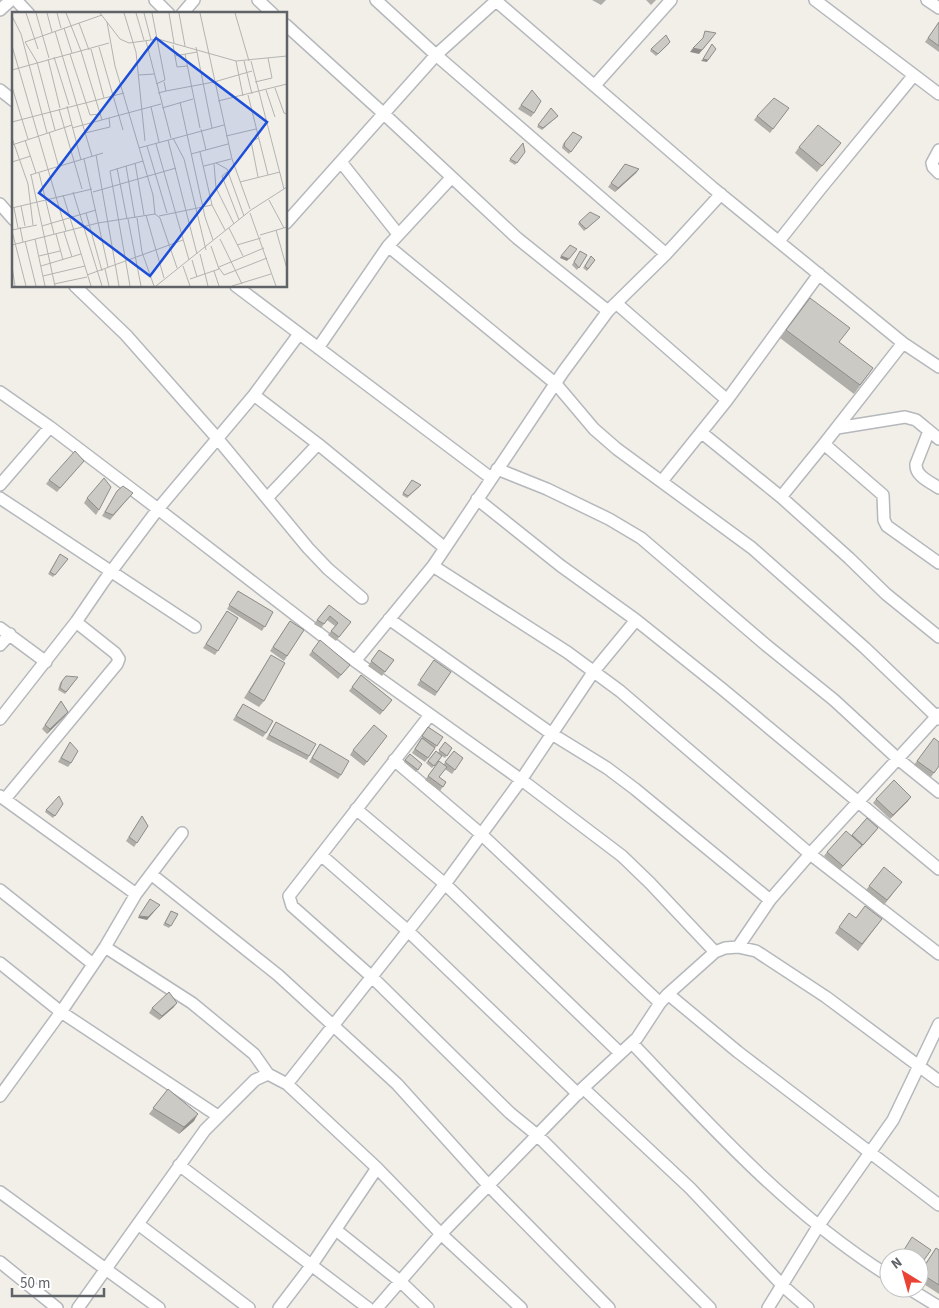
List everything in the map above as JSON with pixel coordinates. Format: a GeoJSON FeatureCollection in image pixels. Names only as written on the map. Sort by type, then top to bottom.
{"type":"FeatureCollection","features":[{"type":"Feature","properties":{"kind":"street"},"geometry":{"type":"LineString","coordinates":[[0,10],[11,0]]}},
{"type":"Feature","properties":{"kind":"street"},"geometry":{"type":"LineString","coordinates":[[16,0],[27,12]]}},
{"type":"Feature","properties":{"kind":"street"},"geometry":{"type":"LineString","coordinates":[[154,0],[167,12]]}},
{"type":"Feature","properties":{"kind":"street"},"geometry":{"type":"LineString","coordinates":[[184,12],[194,0]]}},
{"type":"Feature","properties":{"kind":"street"},"geometry":{"type":"LineString","coordinates":[[258,0],[271,12]]}},
{"type":"Feature","properties":{"kind":"street"},"geometry":{"type":"LineString","coordinates":[[376,0],[436,55],[666,254]]}},
{"type":"Feature","properties":{"kind":"street"},"geometry":{"type":"LineString","coordinates":[[288,221],[436,55],[496,0],[721,194],[903,343],[939,367]]}},
{"type":"Feature","properties":{"kind":"street"},"geometry":{"type":"LineString","coordinates":[[595,85],[670,0]]}},
{"type":"Feature","properties":{"kind":"street"},"geometry":{"type":"LineString","coordinates":[[815,0],[939,94]]}},
{"type":"Feature","properties":{"kind":"street"},"geometry":{"type":"LineString","coordinates":[[928,0],[939,8]]}},
{"type":"Feature","properties":{"kind":"street"},"geometry":{"type":"LineString","coordinates":[[288,27],[517,238],[612,307],[727,400]]}},
{"type":"Feature","properties":{"kind":"street"},"geometry":{"type":"LineString","coordinates":[[779,242],[914,75]]}},
{"type":"Feature","properties":{"kind":"street"},"geometry":{"type":"LineString","coordinates":[[0,90],[12,99]]}},
{"type":"Feature","properties":{"kind":"street"},"geometry":{"type":"LineString","coordinates":[[939,150],[932,163],[939,173]]}},
{"type":"Feature","properties":{"kind":"street"},"geometry":{"type":"LineString","coordinates":[[341,162],[398,234]]}},
{"type":"Feature","properties":{"kind":"street"},"geometry":{"type":"LineString","coordinates":[[318,348],[388,246],[451,178]]}},
{"type":"Feature","properties":{"kind":"street"},"geometry":{"type":"LineString","coordinates":[[355,661],[433,566],[563,372],[612,307],[666,254],[721,194]]}},
{"type":"Feature","properties":{"kind":"street"},"geometry":{"type":"LineString","coordinates":[[0,204],[12,218]]}},
{"type":"Feature","properties":{"kind":"street"},"geometry":{"type":"LineString","coordinates":[[388,246],[556,384],[594,429],[617,449],[662,480],[752,548],[865,648],[938,716],[810,854],[770,900],[738,946]]}},
{"type":"Feature","properties":{"kind":"street"},"geometry":{"type":"LineString","coordinates":[[662,480],[702,433],[819,274]]}},
{"type":"Feature","properties":{"kind":"street"},"geometry":{"type":"LineString","coordinates":[[77,288],[126,335],[217,438],[308,548],[328,569],[362,598]]}},
{"type":"Feature","properties":{"kind":"street"},"geometry":{"type":"LineString","coordinates":[[239,288],[318,348],[494,473],[547,490],[609,519],[641,538],[766,645],[834,700],[898,759],[939,792]]}},
{"type":"Feature","properties":{"kind":"street"},"geometry":{"type":"LineString","coordinates":[[0,719],[46,662],[158,509],[254,395],[299,334]]}},
{"type":"Feature","properties":{"kind":"street"},"geometry":{"type":"LineString","coordinates":[[781,497],[903,343]]}},
{"type":"Feature","properties":{"kind":"street"},"geometry":{"type":"LineString","coordinates":[[0,392],[50,427],[355,661],[521,780],[622,856],[715,952]]}},
{"type":"Feature","properties":{"kind":"street"},"geometry":{"type":"LineString","coordinates":[[254,395],[318,444],[446,548]]}},
{"type":"Feature","properties":{"kind":"street"},"geometry":{"type":"LineString","coordinates":[[837,428],[906,417],[916,420],[939,439]]}},
{"type":"Feature","properties":{"kind":"street"},"geometry":{"type":"LineString","coordinates":[[0,486],[50,427]]}},
{"type":"Feature","properties":{"kind":"street"},"geometry":{"type":"LineString","coordinates":[[929,431],[916,464],[916,469],[918,474],[939,488]]}},
{"type":"Feature","properties":{"kind":"street"},"geometry":{"type":"LineString","coordinates":[[702,433],[781,497],[886,594],[939,637]]}},
{"type":"Feature","properties":{"kind":"street"},"geometry":{"type":"LineString","coordinates":[[267,498],[318,444]]}},
{"type":"Feature","properties":{"kind":"street"},"geometry":{"type":"LineString","coordinates":[[824,444],[883,495],[884,520],[887,526],[939,563]]}},
{"type":"Feature","properties":{"kind":"street"},"geometry":{"type":"LineString","coordinates":[[0,498],[195,627]]}},
{"type":"Feature","properties":{"kind":"street"},"geometry":{"type":"LineString","coordinates":[[477,499],[561,566],[636,620],[721,688],[939,869]]}},
{"type":"Feature","properties":{"kind":"street"},"geometry":{"type":"LineString","coordinates":[[433,566],[594,671],[620,691],[810,854],[939,954]]}},
{"type":"Feature","properties":{"kind":"street"},"geometry":{"type":"LineString","coordinates":[[389,619],[552,734],[608,768],[770,900]]}},
{"type":"Feature","properties":{"kind":"street"},"geometry":{"type":"LineString","coordinates":[[287,1084],[445,884],[521,780],[594,671],[636,620]]}},
{"type":"Feature","properties":{"kind":"street"},"geometry":{"type":"LineString","coordinates":[[76,622],[115,653],[119,659],[117,664],[3,798],[136,894]]}},
{"type":"Feature","properties":{"kind":"street"},"geometry":{"type":"LineString","coordinates":[[0,645],[5,631],[46,662]]}},
{"type":"Feature","properties":{"kind":"street"},"geometry":{"type":"LineString","coordinates":[[430,714],[289,896],[290,902],[292,906],[372,977],[510,1113],[537,1135],[710,1308]]}},
{"type":"Feature","properties":{"kind":"street"},"geometry":{"type":"LineString","coordinates":[[394,760],[481,834],[664,999],[738,1052],[939,1205]]}},
{"type":"Feature","properties":{"kind":"street"},"geometry":{"type":"LineString","coordinates":[[356,809],[445,884],[620,1053]]}},
{"type":"Feature","properties":{"kind":"street"},"geometry":{"type":"LineString","coordinates":[[1,1094],[61,1012],[105,947],[136,894],[182,833]]}},
{"type":"Feature","properties":{"kind":"street"},"geometry":{"type":"LineString","coordinates":[[320,855],[408,932],[580,1091],[690,1188],[783,1286],[808,1308]]}},
{"type":"Feature","properties":{"kind":"street"},"geometry":{"type":"LineString","coordinates":[[151,874],[278,975],[397,1084],[489,1186],[609,1308]]}},
{"type":"Feature","properties":{"kind":"street"},"geometry":{"type":"LineString","coordinates":[[0,890],[93,964]]}},
{"type":"Feature","properties":{"kind":"street"},"geometry":{"type":"LineString","coordinates":[[377,1308],[441,1234],[580,1091],[632,1044],[664,999],[715,952],[738,946],[756,951],[826,997],[939,1081]]}},
{"type":"Feature","properties":{"kind":"street"},"geometry":{"type":"LineString","coordinates":[[105,947],[192,1004],[254,1054],[268,1074],[287,1084],[377,1168],[441,1234],[521,1308]]}},
{"type":"Feature","properties":{"kind":"street"},"geometry":{"type":"LineString","coordinates":[[0,963],[61,1012],[218,1116]]}},
{"type":"Feature","properties":{"kind":"street"},"geometry":{"type":"LineString","coordinates":[[768,1308],[819,1225],[892,1120],[939,1024]]}},
{"type":"Feature","properties":{"kind":"street"},"geometry":{"type":"LineString","coordinates":[[632,1044],[714,1130],[798,1209],[879,1270]]}},
{"type":"Feature","properties":{"kind":"street"},"geometry":{"type":"LineString","coordinates":[[78,1308],[204,1130],[255,1080],[268,1074]]}},
{"type":"Feature","properties":{"kind":"street"},"geometry":{"type":"LineString","coordinates":[[179,1165],[368,1308]]}},
{"type":"Feature","properties":{"kind":"street"},"geometry":{"type":"LineString","coordinates":[[279,1308],[312,1266],[377,1168]]}},
{"type":"Feature","properties":{"kind":"street"},"geometry":{"type":"LineString","coordinates":[[0,1192],[159,1308]]}},
{"type":"Feature","properties":{"kind":"street"},"geometry":{"type":"LineString","coordinates":[[138,1224],[249,1308]]}},
{"type":"Feature","properties":{"kind":"street"},"geometry":{"type":"LineString","coordinates":[[336,1230],[401,1282],[428,1308]]}},
{"type":"Feature","properties":{"kind":"street"},"geometry":{"type":"LineString","coordinates":[[0,1262],[57,1308]]}},
{"type":"Feature","properties":{"kind":"street"},"geometry":{"type":"LineString","coordinates":[[924,1298],[939,1307]]}},
{"type":"Feature","properties":{"kind":"building"},"geometry":{"type":"Polygon","coordinates":[[[939,22],[939,46],[928,38],[939,22]]]}},
{"type":"Feature","properties":{"kind":"building"},"geometry":{"type":"Polygon","coordinates":[[[705,31],[716,33],[702,50],[693,48],[703,38],[705,31]]]}},
{"type":"Feature","properties":{"kind":"building"},"geometry":{"type":"Polygon","coordinates":[[[666,35],[670,42],[658,54],[651,49],[666,35]]]}},
{"type":"Feature","properties":{"kind":"building"},"geometry":{"type":"Polygon","coordinates":[[[712,44],[716,49],[708,60],[703,59],[712,44]]]}},
{"type":"Feature","properties":{"kind":"building"},"geometry":{"type":"Polygon","coordinates":[[[532,90],[541,101],[534,113],[521,105],[532,90]]]}},
{"type":"Feature","properties":{"kind":"building"},"geometry":{"type":"Polygon","coordinates":[[[774,98],[789,108],[773,129],[757,116],[774,98]]]}},
{"type":"Feature","properties":{"kind":"building"},"geometry":{"type":"Polygon","coordinates":[[[551,108],[558,116],[543,128],[538,125],[551,108]]]}},
{"type":"Feature","properties":{"kind":"building"},"geometry":{"type":"Polygon","coordinates":[[[818,125],[841,143],[822,166],[799,147],[818,125]]]}},
{"type":"Feature","properties":{"kind":"building"},"geometry":{"type":"Polygon","coordinates":[[[573,132],[582,137],[571,152],[564,146],[573,132]]]}},
{"type":"Feature","properties":{"kind":"building"},"geometry":{"type":"Polygon","coordinates":[[[523,143],[525,152],[517,163],[510,159],[523,143]]]}},
{"type":"Feature","properties":{"kind":"building"},"geometry":{"type":"Polygon","coordinates":[[[625,164],[639,169],[618,188],[611,183],[625,164]]]}},
{"type":"Feature","properties":{"kind":"building"},"geometry":{"type":"Polygon","coordinates":[[[590,212],[600,217],[586,229],[579,222],[590,212]]]}},
{"type":"Feature","properties":{"kind":"building"},"geometry":{"type":"Polygon","coordinates":[[[570,245],[577,249],[569,259],[561,256],[570,245]]]}},
{"type":"Feature","properties":{"kind":"building"},"geometry":{"type":"Polygon","coordinates":[[[580,251],[587,255],[579,268],[574,262],[580,251]]]}},
{"type":"Feature","properties":{"kind":"building"},"geometry":{"type":"Polygon","coordinates":[[[591,256],[595,260],[588,269],[585,266],[591,256]]]}},
{"type":"Feature","properties":{"kind":"building"},"geometry":{"type":"Polygon","coordinates":[[[810,298],[850,328],[839,342],[873,368],[860,385],[786,330],[810,298]]]}},
{"type":"Feature","properties":{"kind":"building"},"geometry":{"type":"Polygon","coordinates":[[[75,451],[84,461],[60,488],[49,480],[75,451]]]}},
{"type":"Feature","properties":{"kind":"building"},"geometry":{"type":"Polygon","coordinates":[[[104,478],[111,487],[99,510],[87,498],[104,478]]]}},
{"type":"Feature","properties":{"kind":"building"},"geometry":{"type":"Polygon","coordinates":[[[412,480],[421,485],[408,496],[403,493],[412,480]]]}},
{"type":"Feature","properties":{"kind":"building"},"geometry":{"type":"Polygon","coordinates":[[[123,486],[133,493],[113,515],[105,512],[117,491],[123,486]]]}},
{"type":"Feature","properties":{"kind":"building"},"geometry":{"type":"Polygon","coordinates":[[[60,554],[68,559],[55,575],[50,572],[60,554]]]}},
{"type":"Feature","properties":{"kind":"building"},"geometry":{"type":"Polygon","coordinates":[[[238,591],[273,612],[265,627],[229,605],[238,591]]]}},
{"type":"Feature","properties":{"kind":"building"},"geometry":{"type":"Polygon","coordinates":[[[329,605],[351,622],[339,637],[331,631],[338,623],[330,616],[324,624],[317,620],[329,605]]]}},
{"type":"Feature","properties":{"kind":"building"},"geometry":{"type":"Polygon","coordinates":[[[227,611],[238,618],[218,651],[206,644],[227,611]]]}},
{"type":"Feature","properties":{"kind":"building"},"geometry":{"type":"Polygon","coordinates":[[[290,621],[304,630],[287,656],[273,647],[290,621]]]}},
{"type":"Feature","properties":{"kind":"building"},"geometry":{"type":"Polygon","coordinates":[[[320,640],[350,665],[341,675],[312,651],[320,640]]]}},
{"type":"Feature","properties":{"kind":"building"},"geometry":{"type":"Polygon","coordinates":[[[379,650],[394,660],[385,672],[371,661],[379,650]]]}},
{"type":"Feature","properties":{"kind":"building"},"geometry":{"type":"Polygon","coordinates":[[[271,655],[285,663],[264,701],[249,692],[271,655]]]}},
{"type":"Feature","properties":{"kind":"building"},"geometry":{"type":"Polygon","coordinates":[[[434,660],[451,672],[437,692],[420,680],[434,660]]]}},
{"type":"Feature","properties":{"kind":"building"},"geometry":{"type":"Polygon","coordinates":[[[361,675],[392,700],[383,711],[352,687],[361,675]]]}},
{"type":"Feature","properties":{"kind":"building"},"geometry":{"type":"Polygon","coordinates":[[[66,676],[78,677],[66,692],[60,688],[66,676]]]}},
{"type":"Feature","properties":{"kind":"building"},"geometry":{"type":"Polygon","coordinates":[[[61,701],[68,712],[50,729],[45,725],[61,701]]]}},
{"type":"Feature","properties":{"kind":"building"},"geometry":{"type":"Polygon","coordinates":[[[243,704],[273,721],[266,733],[236,716],[243,704]]]}},
{"type":"Feature","properties":{"kind":"building"},"geometry":{"type":"Polygon","coordinates":[[[276,722],[316,744],[309,756],[269,735],[276,722]]]}},
{"type":"Feature","properties":{"kind":"building"},"geometry":{"type":"Polygon","coordinates":[[[374,725],[387,736],[367,762],[353,750],[374,725]]]}},
{"type":"Feature","properties":{"kind":"building"},"geometry":{"type":"Polygon","coordinates":[[[428,727],[443,737],[437,746],[422,736],[428,727]]]}},
{"type":"Feature","properties":{"kind":"building"},"geometry":{"type":"Polygon","coordinates":[[[422,738],[435,748],[428,758],[415,749],[422,738]]]}},
{"type":"Feature","properties":{"kind":"building"},"geometry":{"type":"Polygon","coordinates":[[[934,738],[939,742],[939,766],[934,773],[917,761],[934,738]]]}},
{"type":"Feature","properties":{"kind":"building"},"geometry":{"type":"Polygon","coordinates":[[[70,742],[78,751],[71,763],[61,758],[70,742]]]}},
{"type":"Feature","properties":{"kind":"building"},"geometry":{"type":"Polygon","coordinates":[[[445,742],[452,748],[447,756],[439,750],[445,742]]]}},
{"type":"Feature","properties":{"kind":"building"},"geometry":{"type":"Polygon","coordinates":[[[320,744],[349,761],[341,775],[312,758],[320,744]]]}},
{"type":"Feature","properties":{"kind":"building"},"geometry":{"type":"Polygon","coordinates":[[[436,751],[442,756],[434,766],[428,761],[436,751]]]}},
{"type":"Feature","properties":{"kind":"building"},"geometry":{"type":"Polygon","coordinates":[[[454,751],[463,758],[455,770],[445,762],[454,751]]]}},
{"type":"Feature","properties":{"kind":"building"},"geometry":{"type":"Polygon","coordinates":[[[410,754],[422,764],[418,770],[405,760],[410,754]]]}},
{"type":"Feature","properties":{"kind":"building"},"geometry":{"type":"Polygon","coordinates":[[[439,761],[447,767],[439,777],[446,782],[443,787],[428,776],[439,761]]]}},
{"type":"Feature","properties":{"kind":"building"},"geometry":{"type":"Polygon","coordinates":[[[894,780],[911,797],[893,815],[876,799],[894,780]]]}},
{"type":"Feature","properties":{"kind":"building"},"geometry":{"type":"Polygon","coordinates":[[[59,796],[63,804],[55,816],[46,810],[59,796]]]}},
{"type":"Feature","properties":{"kind":"building"},"geometry":{"type":"Polygon","coordinates":[[[142,816],[148,826],[137,843],[129,837],[142,816]]]}},
{"type":"Feature","properties":{"kind":"building"},"geometry":{"type":"Polygon","coordinates":[[[867,818],[878,828],[863,845],[852,835],[867,818]]]}},
{"type":"Feature","properties":{"kind":"building"},"geometry":{"type":"Polygon","coordinates":[[[846,831],[862,845],[843,866],[827,852],[846,831]]]}},
{"type":"Feature","properties":{"kind":"building"},"geometry":{"type":"Polygon","coordinates":[[[884,867],[902,882],[887,900],[869,886],[884,867]]]}},
{"type":"Feature","properties":{"kind":"building"},"geometry":{"type":"Polygon","coordinates":[[[150,899],[160,905],[148,917],[139,916],[150,899]]]}},
{"type":"Feature","properties":{"kind":"building"},"geometry":{"type":"Polygon","coordinates":[[[865,906],[882,919],[862,944],[839,927],[849,913],[856,918],[865,906]]]}},
{"type":"Feature","properties":{"kind":"building"},"geometry":{"type":"Polygon","coordinates":[[[171,911],[178,914],[171,926],[165,923],[171,911]]]}},
{"type":"Feature","properties":{"kind":"building"},"geometry":{"type":"Polygon","coordinates":[[[169,992],[177,1003],[162,1016],[152,1008],[169,992]]]}},
{"type":"Feature","properties":{"kind":"building"},"geometry":{"type":"Polygon","coordinates":[[[168,1089],[198,1114],[184,1127],[153,1108],[168,1089]]]}},
{"type":"Feature","properties":{"kind":"building"},"geometry":{"type":"Polygon","coordinates":[[[912,1237],[928,1248],[905,1248],[912,1237]]]}},
{"type":"Feature","properties":{"kind":"building"},"geometry":{"type":"Polygon","coordinates":[[[936,1248],[939,1250],[939,1285],[929,1279],[929,1259],[936,1248]]]}}]}
